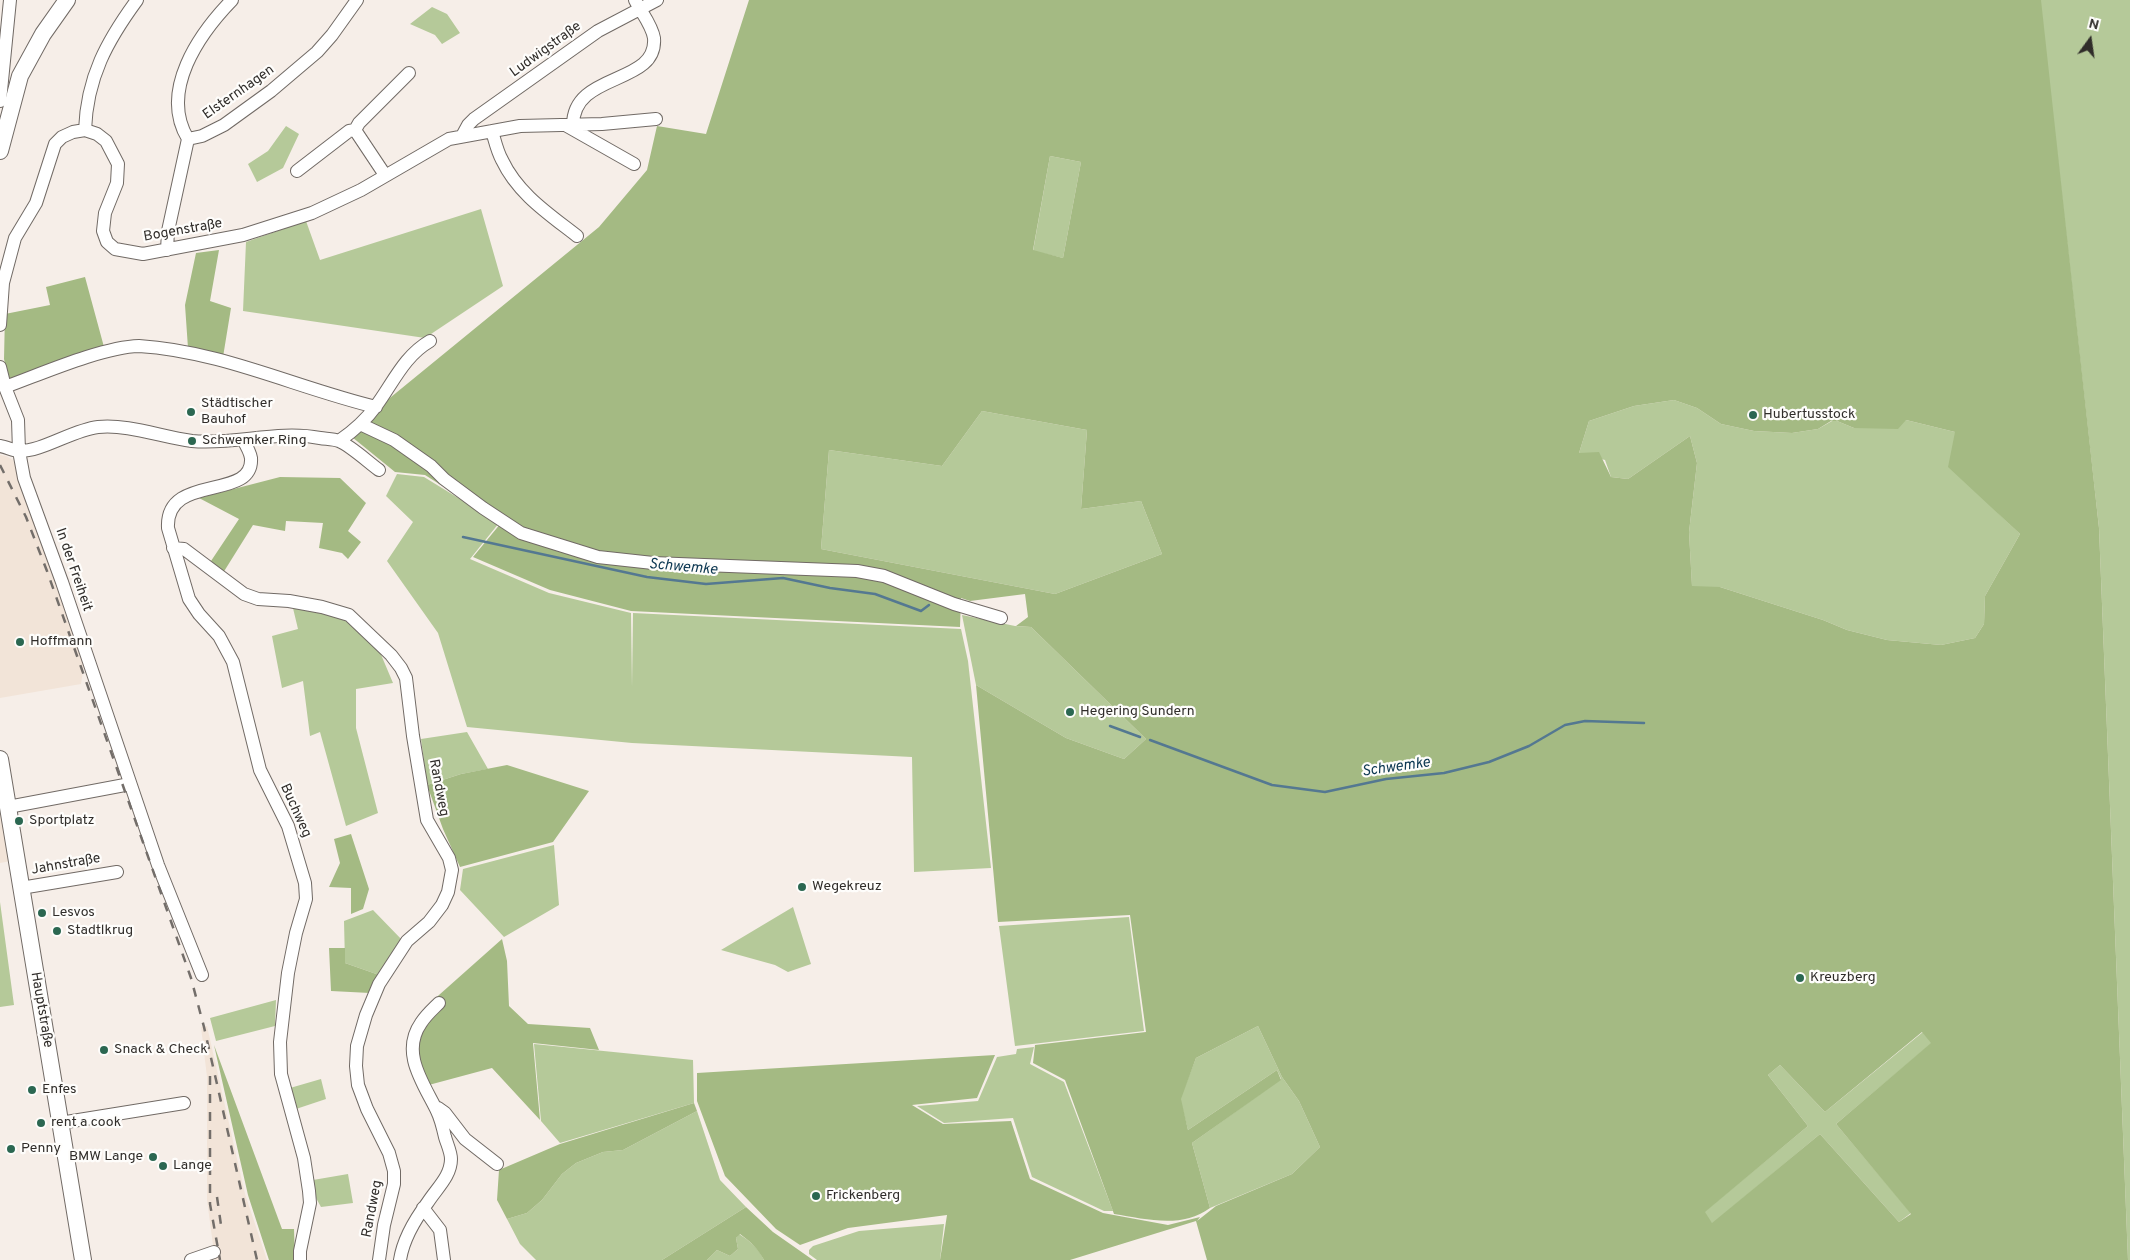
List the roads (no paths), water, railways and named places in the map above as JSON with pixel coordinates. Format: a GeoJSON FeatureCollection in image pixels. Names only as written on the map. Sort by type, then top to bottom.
{"type":"FeatureCollection","features":[{"type":"Feature","properties":{"kind":"main road"},"geometry":{"type":"LineString","coordinates":[[1,139],[20,76],[43,34],[67,0]]}},
{"type":"Feature","properties":{"kind":"main road","name":"Hauptstraße"},"geometry":{"type":"LineString","coordinates":[[0,759],[83,1260]]}},
{"type":"Feature","properties":{"kind":"street"},"geometry":{"type":"LineString","coordinates":[[0,101],[10,0]]}},
{"type":"Feature","properties":{"kind":"street"},"geometry":{"type":"LineString","coordinates":[[0,325],[3,283],[15,238],[36,203],[55,144],[62,137],[73,132],[85,130],[92,78],[98,62],[114,31],[137,0]]}},
{"type":"Feature","properties":{"kind":"street"},"geometry":{"type":"LineString","coordinates":[[166,250],[169,223],[188,139],[178,115],[180,79],[204,33],[217,15],[232,0]]}},
{"type":"Feature","properties":{"kind":"street","name":"Elsternhagen"},"geometry":{"type":"LineString","coordinates":[[188,139],[202,136],[224,125],[271,91],[317,52],[332,35],[357,0]]}},
{"type":"Feature","properties":{"kind":"street","name":"Ludwigstraße"},"geometry":{"type":"LineString","coordinates":[[462,136],[468,124],[474,119],[553,62],[638,5],[657,0]]}},
{"type":"Feature","properties":{"kind":"street"},"geometry":{"type":"LineString","coordinates":[[570,126],[575,112],[585,96],[607,82],[638,69],[650,56],[654,38],[638,5]]}},
{"type":"Feature","properties":{"kind":"street"},"geometry":{"type":"LineString","coordinates":[[355,130],[359,123],[409,73]]}},
{"type":"Feature","properties":{"kind":"street","name":"Bogenstraße"},"geometry":{"type":"LineString","coordinates":[[85,130],[97,134],[106,141],[118,164],[117,183],[106,214],[103,231],[107,242],[115,249],[143,254],[243,235],[312,213],[361,190],[449,139],[520,126],[570,126],[656,119]]}},
{"type":"Feature","properties":{"kind":"street","name":"Bogenstraße"},"geometry":{"type":"LineString","coordinates":[[570,126],[634,164]]}},
{"type":"Feature","properties":{"kind":"street"},"geometry":{"type":"LineString","coordinates":[[297,171],[349,131],[355,130]]}},
{"type":"Feature","properties":{"kind":"street"},"geometry":{"type":"LineString","coordinates":[[355,130],[385,175]]}},
{"type":"Feature","properties":{"kind":"street"},"geometry":{"type":"LineString","coordinates":[[492,131],[502,160],[515,181],[533,202],[577,236]]}},
{"type":"Feature","properties":{"kind":"street"},"geometry":{"type":"LineString","coordinates":[[339,441],[360,424],[376,407],[398,372],[418,348],[430,341]]}},
{"type":"Feature","properties":{"kind":"street"},"geometry":{"type":"LineString","coordinates":[[5,387],[87,358],[130,346],[138,346],[243,366],[340,399],[376,407]]}},
{"type":"Feature","properties":{"kind":"street","name":"In der Freiheit"},"geometry":{"type":"LineString","coordinates":[[0,367],[5,387],[18,420],[19,451],[24,478],[34,501],[158,865],[202,975]]}},
{"type":"Feature","properties":{"kind":"street"},"geometry":{"type":"LineString","coordinates":[[360,424],[394,440],[431,466],[444,479],[483,508],[521,533],[598,557],[652,563],[856,571],[884,576],[954,604],[1001,618]]}},
{"type":"Feature","properties":{"kind":"street"},"geometry":{"type":"LineString","coordinates":[[0,446],[19,451],[36,448],[81,431],[99,427],[119,428],[192,441],[244,440],[259,436],[286,435],[339,441],[379,470]]}},
{"type":"Feature","properties":{"kind":"street","name":"Buchweg"},"geometry":{"type":"LineString","coordinates":[[244,440],[251,458],[250,467],[243,476],[232,482],[182,496],[172,506],[168,524],[173,548],[192,605],[219,636],[230,655],[246,708],[260,770],[288,826],[306,887],[306,899],[296,933],[288,973],[280,1042],[281,1074],[304,1158],[310,1191],[310,1203],[300,1251],[300,1260]]}},
{"type":"Feature","properties":{"kind":"street","name":"Randweg"},"geometry":{"type":"LineString","coordinates":[[173,548],[184,549],[239,591],[250,596],[302,603],[349,615],[391,654],[402,668],[406,678],[413,736],[427,820],[449,858],[452,870],[448,892],[442,905],[429,922],[408,942],[379,984],[366,1015],[357,1046],[356,1066],[358,1085],[367,1109],[389,1153],[394,1171],[394,1184],[384,1225],[379,1260]]}},
{"type":"Feature","properties":{"kind":"street"},"geometry":{"type":"LineString","coordinates":[[8,807],[130,784]]}},
{"type":"Feature","properties":{"kind":"street","name":"Jahnstraße"},"geometry":{"type":"LineString","coordinates":[[21,888],[117,872]]}},
{"type":"Feature","properties":{"kind":"street"},"geometry":{"type":"LineString","coordinates":[[400,1260],[404,1244],[423,1208],[446,1178],[451,1164],[451,1154],[441,1119],[417,1072],[413,1045],[414,1036],[421,1022],[439,1003]]}},
{"type":"Feature","properties":{"kind":"street"},"geometry":{"type":"LineString","coordinates":[[60,1123],[184,1103]]}},
{"type":"Feature","properties":{"kind":"street"},"geometry":{"type":"LineString","coordinates":[[434,1105],[445,1113],[465,1140],[497,1164]]}},
{"type":"Feature","properties":{"kind":"street"},"geometry":{"type":"LineString","coordinates":[[423,1208],[440,1230],[444,1260]]}},
{"type":"Feature","properties":{"kind":"street"},"geometry":{"type":"LineString","coordinates":[[190,1260],[214,1252]]}},
{"type":"Feature","properties":{"kind":"waterway","name":"Schwemke"},"geometry":{"type":"LineString","coordinates":[[463,537],[647,577],[706,584],[783,578],[830,588],[875,594],[921,611],[929,605]]}},
{"type":"Feature","properties":{"kind":"waterway","name":"Schwemke"},"geometry":{"type":"LineString","coordinates":[[1150,740],[1272,785],[1325,792],[1386,779],[1444,773],[1489,762],[1529,746],[1565,725],[1585,721],[1644,723]]}},
{"type":"Feature","properties":{"kind":"waterway","name":"Schwemke"},"geometry":{"type":"LineString","coordinates":[[1110,726],[1140,737]]}},
{"type":"Feature","properties":{"kind":"railway"},"geometry":{"type":"LineString","coordinates":[[0,465],[26,517],[47,571],[191,978],[257,1260]]}},
{"type":"Feature","properties":{"kind":"railway"},"geometry":{"type":"LineString","coordinates":[[210,1076],[210,1204],[220,1260]]}},
{"type":"Feature","properties":{"kind":"railway"},"geometry":{"type":"LineString","coordinates":[[217,1197],[222,1232]]}},
{"type":"Feature","properties":{"kind":"place","name":"Städtischer Bauhof"},"geometry":{"type":"Point","coordinates":[191,412]}},
{"type":"Feature","properties":{"kind":"place","name":"Hubertusstock"},"geometry":{"type":"Point","coordinates":[1753,415]}},
{"type":"Feature","properties":{"kind":"place","name":"Schwemker Ring"},"geometry":{"type":"Point","coordinates":[192,441]}},
{"type":"Feature","properties":{"kind":"place","name":"Hoffmann"},"geometry":{"type":"Point","coordinates":[20,642]}},
{"type":"Feature","properties":{"kind":"place","name":"Hegering Sundern"},"geometry":{"type":"Point","coordinates":[1070,712]}},
{"type":"Feature","properties":{"kind":"place","name":"Sportplatz"},"geometry":{"type":"Point","coordinates":[19,821]}},
{"type":"Feature","properties":{"kind":"place","name":"Wegekreuz"},"geometry":{"type":"Point","coordinates":[802,887]}},
{"type":"Feature","properties":{"kind":"place","name":"Lesvos"},"geometry":{"type":"Point","coordinates":[42,913]}},
{"type":"Feature","properties":{"kind":"place","name":"Stadtlkrug"},"geometry":{"type":"Point","coordinates":[57,931]}},
{"type":"Feature","properties":{"kind":"place","name":"Kreuzberg"},"geometry":{"type":"Point","coordinates":[1800,978]}},
{"type":"Feature","properties":{"kind":"place","name":"Snack & Check"},"geometry":{"type":"Point","coordinates":[104,1050]}},
{"type":"Feature","properties":{"kind":"place","name":"Enfes"},"geometry":{"type":"Point","coordinates":[32,1090]}},
{"type":"Feature","properties":{"kind":"place","name":"rent a cook"},"geometry":{"type":"Point","coordinates":[41,1123]}},
{"type":"Feature","properties":{"kind":"place","name":"Penny"},"geometry":{"type":"Point","coordinates":[11,1149]}},
{"type":"Feature","properties":{"kind":"place","name":"BMW Lange"},"geometry":{"type":"Point","coordinates":[153,1157]}},
{"type":"Feature","properties":{"kind":"place","name":"Lange"},"geometry":{"type":"Point","coordinates":[163,1166]}},
{"type":"Feature","properties":{"kind":"place","name":"Frickenberg"},"geometry":{"type":"Point","coordinates":[816,1196]}}]}
